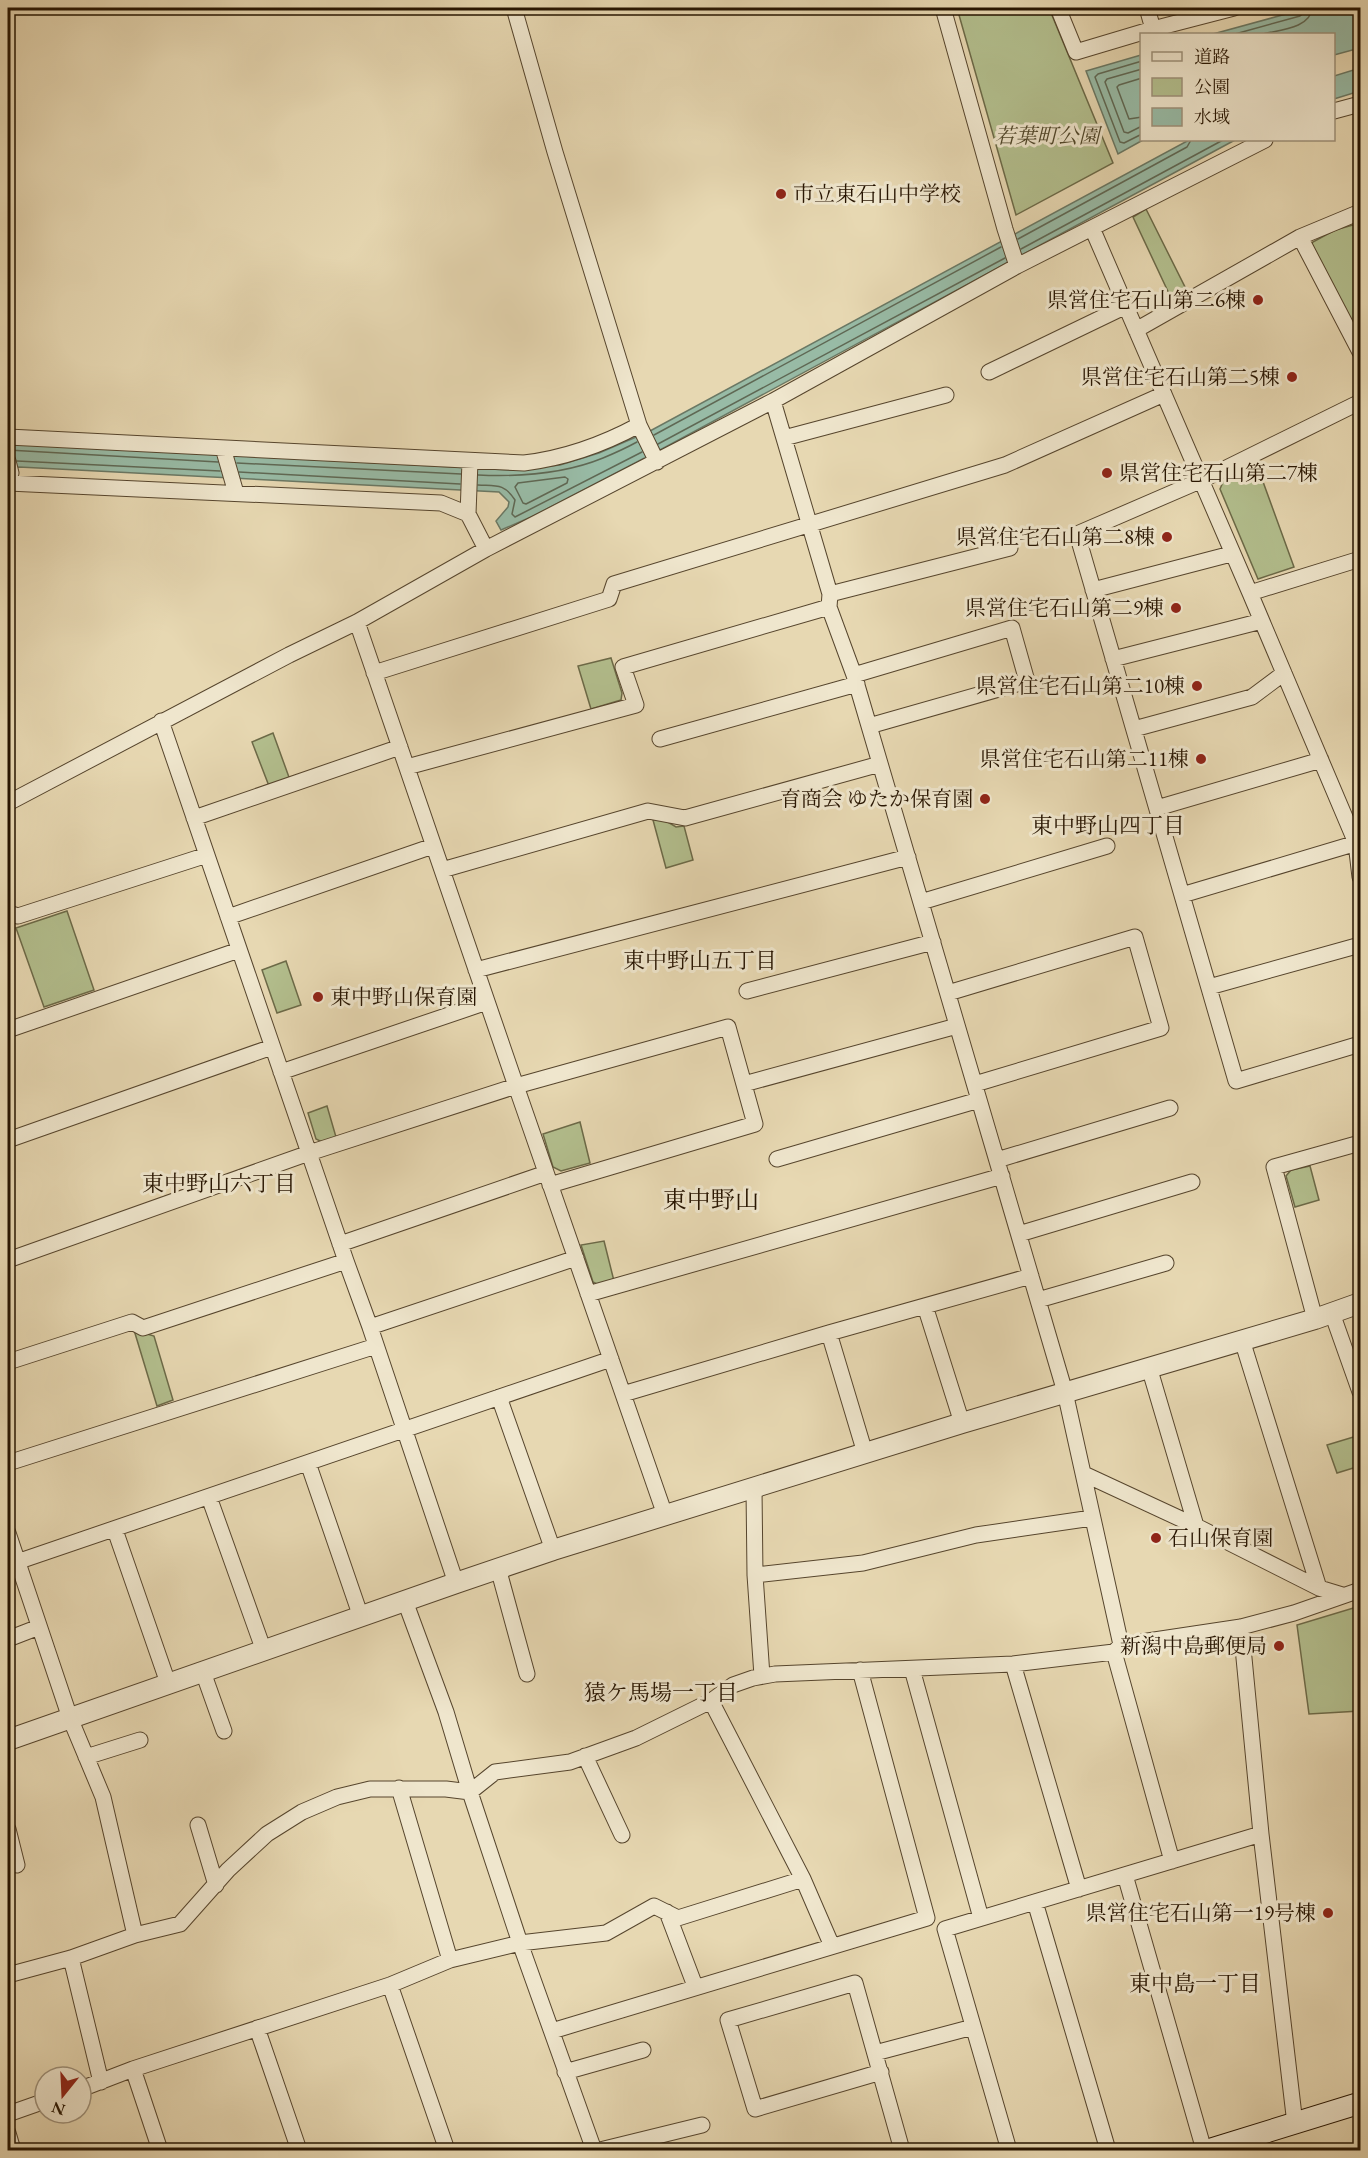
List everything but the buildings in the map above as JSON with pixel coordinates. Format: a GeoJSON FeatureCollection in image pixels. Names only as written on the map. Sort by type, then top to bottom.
{"type":"FeatureCollection","features":[{"type":"Feature","properties":{"kind":"main road"},"geometry":{"type":"LineString","coordinates":[[1206,2151],[1360,2103]]}},
{"type":"Feature","properties":{"kind":"street"},"geometry":{"type":"LineString","coordinates":[[514,8],[555,152],[640,429],[655,458]]}},
{"type":"Feature","properties":{"kind":"street"},"geometry":{"type":"LineString","coordinates":[[943,8],[1005,232],[1017,266]]}},
{"type":"Feature","properties":{"kind":"street"},"geometry":{"type":"LineString","coordinates":[[1058,8],[1076,52],[1234,8]]}},
{"type":"Feature","properties":{"kind":"street"},"geometry":{"type":"LineString","coordinates":[[1147,8],[1153,29]]}},
{"type":"Feature","properties":{"kind":"street"},"geometry":{"type":"LineString","coordinates":[[1335,111],[1360,104]]}},
{"type":"Feature","properties":{"kind":"street"},"geometry":{"type":"LineString","coordinates":[[8,803],[161,721],[357,622],[655,458],[773,401],[1017,266],[1263,141]]}},
{"type":"Feature","properties":{"kind":"street"},"geometry":{"type":"LineString","coordinates":[[1136,330],[1300,237],[1360,212]]}},
{"type":"Feature","properties":{"kind":"street"},"geometry":{"type":"LineString","coordinates":[[1092,228],[1202,480],[1231,554],[1358,842],[1360,877]]}},
{"type":"Feature","properties":{"kind":"street"},"geometry":{"type":"LineString","coordinates":[[1300,237],[1360,352]]}},
{"type":"Feature","properties":{"kind":"street"},"geometry":{"type":"LineString","coordinates":[[989,372],[1126,306]]}},
{"type":"Feature","properties":{"kind":"street"},"geometry":{"type":"LineString","coordinates":[[375,673],[609,599],[614,584],[1005,465],[1164,394]]}},
{"type":"Feature","properties":{"kind":"street"},"geometry":{"type":"LineString","coordinates":[[784,438],[946,395]]}},
{"type":"Feature","properties":{"kind":"street"},"geometry":{"type":"LineString","coordinates":[[773,401],[830,601],[908,857],[1065,1392],[1084,1474],[1118,1648],[1172,1861]]}},
{"type":"Feature","properties":{"kind":"street"},"geometry":{"type":"LineString","coordinates":[[1360,402],[1202,480],[1077,534],[1236,1081],[1360,1044]]}},
{"type":"Feature","properties":{"kind":"street"},"geometry":{"type":"LineString","coordinates":[[8,437],[470,464],[524,463],[547,460],[598,446],[640,429]]}},
{"type":"Feature","properties":{"kind":"street"},"geometry":{"type":"LineString","coordinates":[[224,451],[234,488]]}},
{"type":"Feature","properties":{"kind":"street"},"geometry":{"type":"LineString","coordinates":[[470,464],[468,514],[486,549]]}},
{"type":"Feature","properties":{"kind":"street"},"geometry":{"type":"LineString","coordinates":[[9,472],[441,503],[468,514]]}},
{"type":"Feature","properties":{"kind":"street"},"geometry":{"type":"LineString","coordinates":[[407,768],[636,705],[623,668],[830,601],[1010,548]]}},
{"type":"Feature","properties":{"kind":"street"},"geometry":{"type":"LineString","coordinates":[[1093,590],[1231,554]]}},
{"type":"Feature","properties":{"kind":"street"},"geometry":{"type":"LineString","coordinates":[[1250,593],[1360,559]]}},
{"type":"Feature","properties":{"kind":"street"},"geometry":{"type":"LineString","coordinates":[[1113,659],[1262,621]]}},
{"type":"Feature","properties":{"kind":"street"},"geometry":{"type":"LineString","coordinates":[[357,622],[665,1515]]}},
{"type":"Feature","properties":{"kind":"street"},"geometry":{"type":"LineString","coordinates":[[660,739],[1012,628],[1027,681],[869,726]]}},
{"type":"Feature","properties":{"kind":"street"},"geometry":{"type":"LineString","coordinates":[[1134,729],[1252,697],[1284,673]]}},
{"type":"Feature","properties":{"kind":"street"},"geometry":{"type":"LineString","coordinates":[[161,721],[456,1582]]}},
{"type":"Feature","properties":{"kind":"street"},"geometry":{"type":"LineString","coordinates":[[194,818],[400,747]]}},
{"type":"Feature","properties":{"kind":"street"},"geometry":{"type":"LineString","coordinates":[[1156,808],[1321,760]]}},
{"type":"Feature","properties":{"kind":"street"},"geometry":{"type":"LineString","coordinates":[[442,870],[648,811],[685,818],[880,764]]}},
{"type":"Feature","properties":{"kind":"street"},"geometry":{"type":"LineString","coordinates":[[1182,895],[1358,842]]}},
{"type":"Feature","properties":{"kind":"street"},"geometry":{"type":"LineString","coordinates":[[228,917],[434,846]]}},
{"type":"Feature","properties":{"kind":"street"},"geometry":{"type":"LineString","coordinates":[[921,902],[1107,846]]}},
{"type":"Feature","properties":{"kind":"street"},"geometry":{"type":"LineString","coordinates":[[8,913],[18,916],[207,855]]}},
{"type":"Feature","properties":{"kind":"street"},"geometry":{"type":"LineString","coordinates":[[476,970],[908,857]]}},
{"type":"Feature","properties":{"kind":"street"},"geometry":{"type":"LineString","coordinates":[[948,993],[1135,937],[1161,1028],[975,1084]]}},
{"type":"Feature","properties":{"kind":"street"},"geometry":{"type":"LineString","coordinates":[[747,991],[933,942]]}},
{"type":"Feature","properties":{"kind":"street"},"geometry":{"type":"LineString","coordinates":[[1209,987],[1360,945]]}},
{"type":"Feature","properties":{"kind":"street"},"geometry":{"type":"LineString","coordinates":[[8,1030],[239,950]]}},
{"type":"Feature","properties":{"kind":"street"},"geometry":{"type":"LineString","coordinates":[[281,1072],[487,1002]]}},
{"type":"Feature","properties":{"kind":"street"},"geometry":{"type":"LineString","coordinates":[[744,1084],[957,1026]]}},
{"type":"Feature","properties":{"kind":"street"},"geometry":{"type":"LineString","coordinates":[[8,1260],[309,1153],[516,1086],[728,1027],[756,1124],[548,1179],[340,1244]]}},
{"type":"Feature","properties":{"kind":"street"},"geometry":{"type":"LineString","coordinates":[[8,1140],[272,1047]]}},
{"type":"Feature","properties":{"kind":"street"},"geometry":{"type":"LineString","coordinates":[[777,1159],[979,1100]]}},
{"type":"Feature","properties":{"kind":"street"},"geometry":{"type":"LineString","coordinates":[[997,1160],[1170,1108]]}},
{"type":"Feature","properties":{"kind":"street"},"geometry":{"type":"LineString","coordinates":[[1360,1143],[1274,1167],[1323,1316],[1360,1392]]}},
{"type":"Feature","properties":{"kind":"street"},"geometry":{"type":"LineString","coordinates":[[588,1294],[1002,1176]]}},
{"type":"Feature","properties":{"kind":"street"},"geometry":{"type":"LineString","coordinates":[[1019,1234],[1192,1182]]}},
{"type":"Feature","properties":{"kind":"street"},"geometry":{"type":"LineString","coordinates":[[370,1327],[576,1258]]}},
{"type":"Feature","properties":{"kind":"street"},"geometry":{"type":"LineString","coordinates":[[8,1362],[132,1322],[143,1328],[345,1261]]}},
{"type":"Feature","properties":{"kind":"street"},"geometry":{"type":"LineString","coordinates":[[1038,1300],[1166,1263]]}},
{"type":"Feature","properties":{"kind":"street"},"geometry":{"type":"LineString","coordinates":[[623,1394],[829,1332],[1031,1276]]}},
{"type":"Feature","properties":{"kind":"street"},"geometry":{"type":"LineString","coordinates":[[8,1740],[553,1550],[1360,1303]]}},
{"type":"Feature","properties":{"kind":"street"},"geometry":{"type":"LineString","coordinates":[[925,1306],[962,1423]]}},
{"type":"Feature","properties":{"kind":"street"},"geometry":{"type":"LineString","coordinates":[[829,1332],[865,1453]]}},
{"type":"Feature","properties":{"kind":"street"},"geometry":{"type":"LineString","coordinates":[[1242,1340],[1319,1588]]}},
{"type":"Feature","properties":{"kind":"street"},"geometry":{"type":"LineString","coordinates":[[8,1463],[376,1346]]}},
{"type":"Feature","properties":{"kind":"street"},"geometry":{"type":"LineString","coordinates":[[12,1564],[611,1359]]}},
{"type":"Feature","properties":{"kind":"street"},"geometry":{"type":"LineString","coordinates":[[1149,1367],[1196,1526]]}},
{"type":"Feature","properties":{"kind":"street"},"geometry":{"type":"LineString","coordinates":[[499,1397],[553,1550]]}},
{"type":"Feature","properties":{"kind":"street"},"geometry":{"type":"LineString","coordinates":[[308,1463],[361,1617]]}},
{"type":"Feature","properties":{"kind":"street"},"geometry":{"type":"LineString","coordinates":[[1084,1474],[1196,1526],[1319,1588],[1342,1595]]}},
{"type":"Feature","properties":{"kind":"street"},"geometry":{"type":"LineString","coordinates":[[754,1489],[755,1575],[762,1676]]}},
{"type":"Feature","properties":{"kind":"street"},"geometry":{"type":"LineString","coordinates":[[209,1497],[264,1651]]}},
{"type":"Feature","properties":{"kind":"street"},"geometry":{"type":"LineString","coordinates":[[755,1575],[862,1563],[976,1535],[1092,1518]]}},
{"type":"Feature","properties":{"kind":"street"},"geometry":{"type":"LineString","coordinates":[[115,1530],[168,1683]]}},
{"type":"Feature","properties":{"kind":"street"},"geometry":{"type":"LineString","coordinates":[[8,1533],[12,1564],[39,1627],[70,1718],[103,1797],[135,1935]]}},
{"type":"Feature","properties":{"kind":"street"},"geometry":{"type":"LineString","coordinates":[[498,1568],[527,1674]]}},
{"type":"Feature","properties":{"kind":"street"},"geometry":{"type":"LineString","coordinates":[[8,1975],[72,1958],[135,1935],[180,1924],[228,1870],[267,1834],[302,1812],[337,1797],[370,1789],[446,1789],[470,1792],[495,1772],[570,1762],[636,1738],[711,1701],[733,1685],[762,1676],[1013,1664],[1241,1627],[1294,1613],[1360,1590]]}},
{"type":"Feature","properties":{"kind":"street"},"geometry":{"type":"LineString","coordinates":[[405,1602],[446,1712],[519,1943],[594,2151]]}},
{"type":"Feature","properties":{"kind":"street"},"geometry":{"type":"LineString","coordinates":[[8,1639],[39,1627]]}},
{"type":"Feature","properties":{"kind":"street"},"geometry":{"type":"LineString","coordinates":[[1241,1627],[1261,1834],[1295,2124]]}},
{"type":"Feature","properties":{"kind":"street"},"geometry":{"type":"LineString","coordinates":[[1013,1664],[1079,1889]]}},
{"type":"Feature","properties":{"kind":"street"},"geometry":{"type":"LineString","coordinates":[[912,1669],[981,1918]]}},
{"type":"Feature","properties":{"kind":"street"},"geometry":{"type":"LineString","coordinates":[[552,2031],[695,1986],[927,1918],[860,1670]]}},
{"type":"Feature","properties":{"kind":"street"},"geometry":{"type":"LineString","coordinates":[[203,1672],[224,1731]]}},
{"type":"Feature","properties":{"kind":"street"},"geometry":{"type":"LineString","coordinates":[[711,1701],[803,1879],[832,1946]]}},
{"type":"Feature","properties":{"kind":"street"},"geometry":{"type":"LineString","coordinates":[[86,1757],[140,1740]]}},
{"type":"Feature","properties":{"kind":"street"},"geometry":{"type":"LineString","coordinates":[[585,1756],[622,1835]]}},
{"type":"Feature","properties":{"kind":"street"},"geometry":{"type":"LineString","coordinates":[[399,1788],[450,1960]]}},
{"type":"Feature","properties":{"kind":"street"},"geometry":{"type":"LineString","coordinates":[[198,1825],[216,1885]]}},
{"type":"Feature","properties":{"kind":"street"},"geometry":{"type":"LineString","coordinates":[[8,1829],[17,1865]]}},
{"type":"Feature","properties":{"kind":"street"},"geometry":{"type":"LineString","coordinates":[[1009,2151],[945,1929],[1261,1834]]}},
{"type":"Feature","properties":{"kind":"street"},"geometry":{"type":"LineString","coordinates":[[1125,1875],[1206,2151]]}},
{"type":"Feature","properties":{"kind":"street"},"geometry":{"type":"LineString","coordinates":[[93,2085],[133,2069],[390,1985],[450,1960],[519,1943],[606,1933],[654,1906],[678,1918],[803,1879]]}},
{"type":"Feature","properties":{"kind":"street"},"geometry":{"type":"LineString","coordinates":[[1035,1902],[1108,2151]]}},
{"type":"Feature","properties":{"kind":"street"},"geometry":{"type":"LineString","coordinates":[[668,1912],[695,1986]]}},
{"type":"Feature","properties":{"kind":"street"},"geometry":{"type":"LineString","coordinates":[[72,1958],[79,1997],[101,2082]]}},
{"type":"Feature","properties":{"kind":"street"},"geometry":{"type":"LineString","coordinates":[[881,2072],[755,2109],[728,2020],[855,1983],[881,2072],[902,2151]]}},
{"type":"Feature","properties":{"kind":"street"},"geometry":{"type":"LineString","coordinates":[[390,1985],[447,2151]]}},
{"type":"Feature","properties":{"kind":"street"},"geometry":{"type":"LineString","coordinates":[[875,2053],[973,2027]]}},
{"type":"Feature","properties":{"kind":"street"},"geometry":{"type":"LineString","coordinates":[[257,2028],[299,2151]]}},
{"type":"Feature","properties":{"kind":"street"},"geometry":{"type":"LineString","coordinates":[[565,2072],[643,2050]]}},
{"type":"Feature","properties":{"kind":"street"},"geometry":{"type":"LineString","coordinates":[[133,2069],[160,2151]]}},
{"type":"Feature","properties":{"kind":"street"},"geometry":{"type":"LineString","coordinates":[[8,2114],[33,2105]]}},
{"type":"Feature","properties":{"kind":"street"},"geometry":{"type":"LineString","coordinates":[[600,2151],[702,2125]]}},
{"type":"Feature","properties":{"kind":"street"},"geometry":{"type":"LineString","coordinates":[[8,2133],[13,2151]]}},
{"type":"Feature","properties":{"kind":"green space","name":"若葉町公園"},"geometry":{"type":"Polygon","coordinates":[[[957,8],[1049,8],[1113,163],[1016,215],[957,8]]]}},
{"type":"Feature","properties":{"kind":"green space"},"geometry":{"type":"Polygon","coordinates":[[[1146,209],[1186,289],[1177,293],[1176,298],[1172,300],[1133,217],[1146,209]]]}},
{"type":"Feature","properties":{"kind":"green space"},"geometry":{"type":"Polygon","coordinates":[[[1360,223],[1360,325],[1355,328],[1311,243],[1335,230],[1360,223]]]}},
{"type":"Feature","properties":{"kind":"green space"},"geometry":{"type":"Polygon","coordinates":[[[1258,468],[1294,567],[1258,579],[1220,489],[1223,482],[1258,468]]]}},
{"type":"Feature","properties":{"kind":"green space"},"geometry":{"type":"Polygon","coordinates":[[[611,658],[622,693],[621,700],[591,709],[578,666],[611,658]]]}},
{"type":"Feature","properties":{"kind":"green space"},"geometry":{"type":"Polygon","coordinates":[[[273,733],[290,780],[269,786],[252,742],[273,733]]]}},
{"type":"Feature","properties":{"kind":"green space"},"geometry":{"type":"Polygon","coordinates":[[[661,818],[676,827],[684,826],[693,860],[666,868],[653,820],[661,818]]]}},
{"type":"Feature","properties":{"kind":"green space"},"geometry":{"type":"Polygon","coordinates":[[[67,911],[94,990],[44,1007],[16,928],[67,911]]]}},
{"type":"Feature","properties":{"kind":"green space"},"geometry":{"type":"Polygon","coordinates":[[[286,961],[301,1005],[277,1013],[262,970],[286,961]]]}},
{"type":"Feature","properties":{"kind":"green space"},"geometry":{"type":"Polygon","coordinates":[[[327,1106],[336,1137],[322,1142],[316,1139],[308,1113],[327,1106]]]}},
{"type":"Feature","properties":{"kind":"green space"},"geometry":{"type":"Polygon","coordinates":[[[580,1122],[590,1163],[561,1171],[553,1167],[543,1134],[580,1122]]]}},
{"type":"Feature","properties":{"kind":"green space"},"geometry":{"type":"Polygon","coordinates":[[[1310,1166],[1319,1200],[1295,1207],[1286,1176],[1291,1170],[1310,1166]]]}},
{"type":"Feature","properties":{"kind":"green space"},"geometry":{"type":"Polygon","coordinates":[[[604,1241],[614,1281],[599,1285],[593,1282],[581,1245],[604,1241]]]}},
{"type":"Feature","properties":{"kind":"green space"},"geometry":{"type":"Polygon","coordinates":[[[134,1330],[154,1336],[173,1400],[157,1406],[134,1330]]]}},
{"type":"Feature","properties":{"kind":"green space"},"geometry":{"type":"Polygon","coordinates":[[[1360,1435],[1360,1466],[1337,1473],[1327,1445],[1360,1435]]]}},
{"type":"Feature","properties":{"kind":"green space"},"geometry":{"type":"Polygon","coordinates":[[[1360,1606],[1360,1711],[1309,1714],[1297,1625],[1360,1606]]]}},
{"type":"Feature","properties":{"kind":"water"},"geometry":{"type":"Polygon","coordinates":[[[1308,8],[1360,8],[1360,48],[1335,55],[1335,33],[1217,33],[1308,8]]]}},
{"type":"Feature","properties":{"kind":"water"},"geometry":{"type":"Polygon","coordinates":[[[1140,55],[1141,141],[1118,154],[1086,71],[1140,55]]]}},
{"type":"Feature","properties":{"kind":"water"},"geometry":{"type":"Polygon","coordinates":[[[1360,68],[1360,91],[1335,99],[1335,76],[1360,68]]]}},
{"type":"Feature","properties":{"kind":"water"},"geometry":{"type":"Polygon","coordinates":[[[1187,141],[1233,141],[660,450],[531,517],[501,530],[496,521],[508,507],[509,502],[499,492],[8,468],[8,445],[14,444],[511,470],[560,465],[599,453],[650,431],[1187,141]]]}},
{"type":"Feature","properties":{"kind":"place","name":"市立東石山中学校"},"geometry":{"type":"Point","coordinates":[781,194]}},
{"type":"Feature","properties":{"kind":"place","name":"県営住宅石山第二6棟"},"geometry":{"type":"Point","coordinates":[1258,300]}},
{"type":"Feature","properties":{"kind":"place","name":"県営住宅石山第二5棟"},"geometry":{"type":"Point","coordinates":[1292,377]}},
{"type":"Feature","properties":{"kind":"place","name":"県営住宅石山第二7棟"},"geometry":{"type":"Point","coordinates":[1107,473]}},
{"type":"Feature","properties":{"kind":"place","name":"県営住宅石山第二8棟"},"geometry":{"type":"Point","coordinates":[1167,537]}},
{"type":"Feature","properties":{"kind":"place","name":"県営住宅石山第二9棟"},"geometry":{"type":"Point","coordinates":[1176,608]}},
{"type":"Feature","properties":{"kind":"place","name":"県営住宅石山第二10棟"},"geometry":{"type":"Point","coordinates":[1197,686]}},
{"type":"Feature","properties":{"kind":"place","name":"県営住宅石山第二11棟"},"geometry":{"type":"Point","coordinates":[1201,759]}},
{"type":"Feature","properties":{"kind":"place","name":"育商会 ゆたか保育園"},"geometry":{"type":"Point","coordinates":[985,799]}},
{"type":"Feature","properties":{"kind":"place","name":"東中野山保育園"},"geometry":{"type":"Point","coordinates":[318,997]}},
{"type":"Feature","properties":{"kind":"place","name":"石山保育園"},"geometry":{"type":"Point","coordinates":[1156,1538]}},
{"type":"Feature","properties":{"kind":"place","name":"新潟中島郵便局"},"geometry":{"type":"Point","coordinates":[1279,1646]}},
{"type":"Feature","properties":{"kind":"place","name":"県営住宅石山第一19号棟"},"geometry":{"type":"Point","coordinates":[1328,1913]}},
{"type":"Feature","properties":{"kind":"district","name":"東中野山四丁目"},"geometry":{"type":"Point","coordinates":[1108,825]}},
{"type":"Feature","properties":{"kind":"district","name":"東中野山五丁目"},"geometry":{"type":"Point","coordinates":[700,960]}},
{"type":"Feature","properties":{"kind":"district","name":"東中野山六丁目"},"geometry":{"type":"Point","coordinates":[219,1183]}},
{"type":"Feature","properties":{"kind":"district","name":"東中野山"},"geometry":{"type":"Point","coordinates":[711,1200]}},
{"type":"Feature","properties":{"kind":"district","name":"猿ケ馬場一丁目"},"geometry":{"type":"Point","coordinates":[661,1692]}},
{"type":"Feature","properties":{"kind":"district","name":"東中島一丁目"},"geometry":{"type":"Point","coordinates":[1195,1983]}}]}
